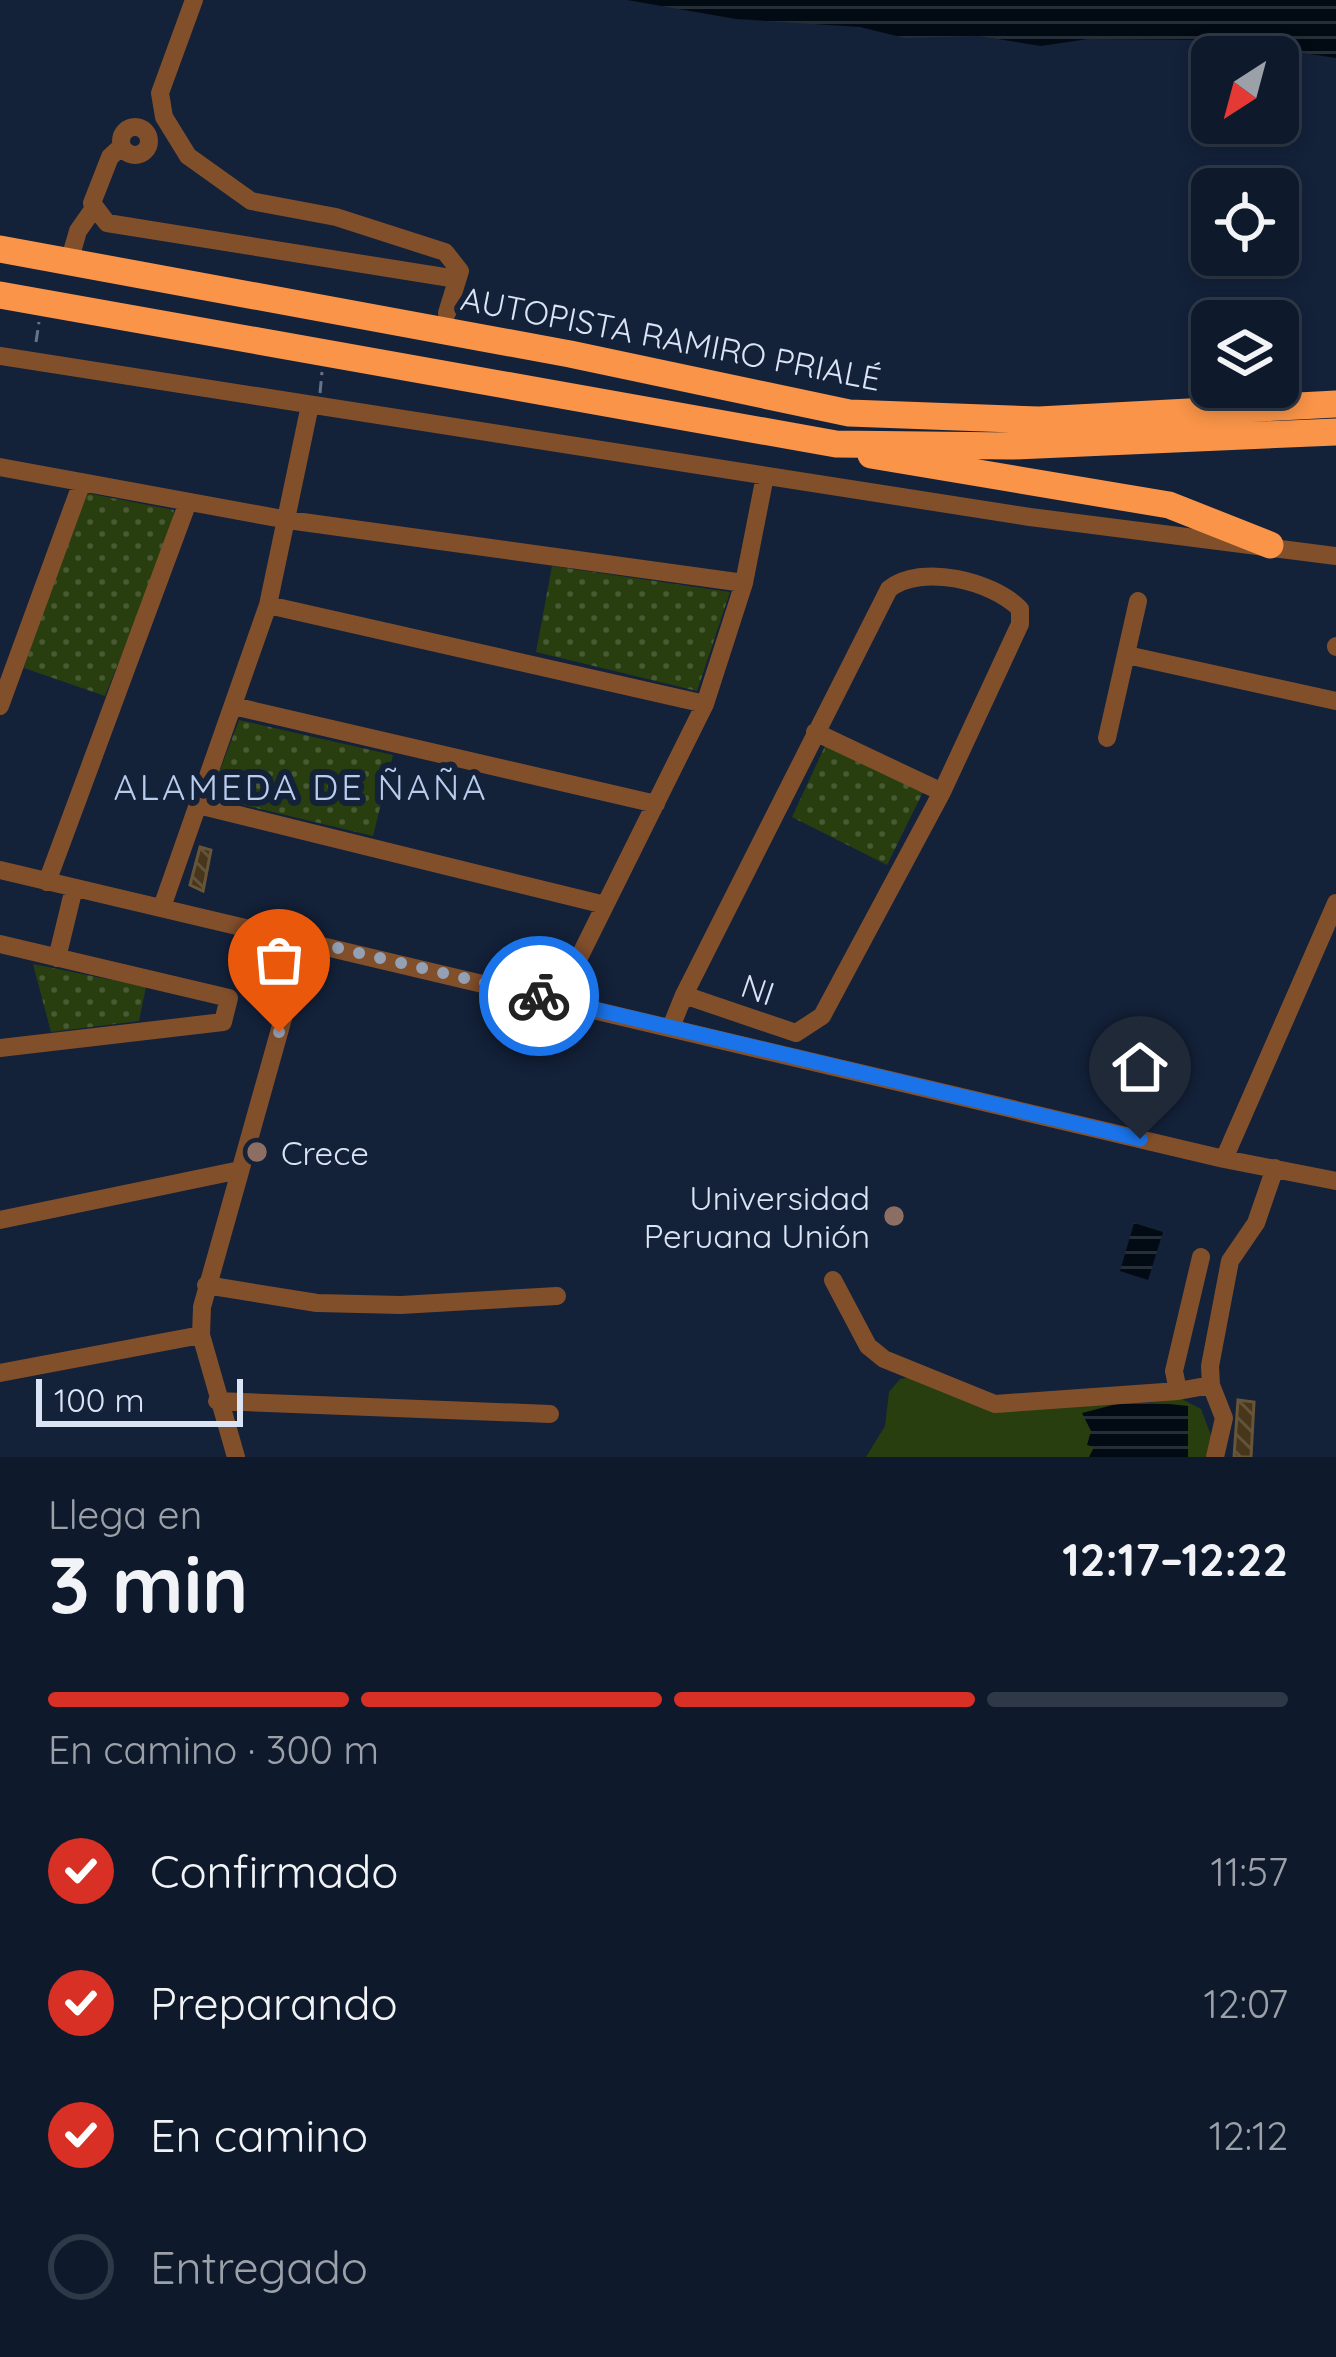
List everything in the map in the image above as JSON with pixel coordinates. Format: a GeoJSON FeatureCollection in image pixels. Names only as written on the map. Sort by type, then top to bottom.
{"type":"FeatureCollection","features":[{"type":"Feature","properties":{"kind":"highway","name":"AUTOPISTA RAMIRO PRIALÉ"},"geometry":{"type":"LineString","coordinates":[[0,249],[570,354],[849,413],[1039,419],[1336,404]]}},
{"type":"Feature","properties":{"kind":"highway","name":"AUTOPISTA RAMIRO PRIALÉ"},"geometry":{"type":"LineString","coordinates":[[0,295],[853,443],[1013,446],[1336,432]]}},
{"type":"Feature","properties":{"kind":"highway"},"geometry":{"type":"LineString","coordinates":[[853,443],[878,460],[1169,505],[1270,545]]}},
{"type":"Feature","properties":{"kind":"street"},"geometry":{"type":"LineString","coordinates":[[194,0],[160,93],[164,117],[188,156],[251,201],[336,218],[445,252],[458,262],[447,313]]}},
{"type":"Feature","properties":{"kind":"street"},"geometry":{"type":"LineString","coordinates":[[70,262],[78,231],[94,208],[96,184],[122,146]]}},
{"type":"Feature","properties":{"kind":"street"},"geometry":{"type":"LineString","coordinates":[[94,208],[107,223],[457,279]]}},
{"type":"Feature","properties":{"kind":"street"},"geometry":{"type":"LineString","coordinates":[[0,356],[1030,517],[1336,556]]}},
{"type":"Feature","properties":{"kind":"street"},"geometry":{"type":"LineString","coordinates":[[162,907],[268,605],[314,405]]}},
{"type":"Feature","properties":{"kind":"street"},"geometry":{"type":"LineString","coordinates":[[0,467],[289,520],[744,583]]}},
{"type":"Feature","properties":{"kind":"street"},"geometry":{"type":"LineString","coordinates":[[558,1000],[705,704],[744,583],[765,476]]}},
{"type":"Feature","properties":{"kind":"street"},"geometry":{"type":"LineString","coordinates":[[0,706],[82,482]]}},
{"type":"Feature","properties":{"kind":"street"},"geometry":{"type":"LineString","coordinates":[[47,882],[188,502]]}},
{"type":"Feature","properties":{"kind":"street"},"geometry":{"type":"LineString","coordinates":[[671,1027],[684,995],[815,732],[889,589],[904,577],[927,574],[1007,596],[1020,609],[1020,624],[942,792],[815,732]]}},
{"type":"Feature","properties":{"kind":"street"},"geometry":{"type":"LineString","coordinates":[[1107,738],[1138,601]]}},
{"type":"Feature","properties":{"kind":"street"},"geometry":{"type":"LineString","coordinates":[[268,605],[705,704]]}},
{"type":"Feature","properties":{"kind":"street"},"geometry":{"type":"LineString","coordinates":[[1127,655],[1336,701]]}},
{"type":"Feature","properties":{"kind":"street"},"geometry":{"type":"LineString","coordinates":[[232,706],[656,804]]}},
{"type":"Feature","properties":{"kind":"street","name":"NI"},"geometry":{"type":"LineString","coordinates":[[684,995],[796,1034],[812,1027],[942,792]]}},
{"type":"Feature","properties":{"kind":"street"},"geometry":{"type":"LineString","coordinates":[[198,806],[605,905]]}},
{"type":"Feature","properties":{"kind":"street"},"geometry":{"type":"LineString","coordinates":[[0,870],[1224,1159],[1336,1180]]}},
{"type":"Feature","properties":{"kind":"street"},"geometry":{"type":"LineString","coordinates":[[57,958],[74,888]]}},
{"type":"Feature","properties":{"kind":"street"},"geometry":{"type":"LineString","coordinates":[[1224,1159],[1336,904]]}},
{"type":"Feature","properties":{"kind":"street"},"geometry":{"type":"LineString","coordinates":[[251,1457],[236,1457],[217,1400],[201,1335],[206,1285],[305,940]]}},
{"type":"Feature","properties":{"kind":"street"},"geometry":{"type":"LineString","coordinates":[[0,944],[229,998],[223,1022],[0,1048]]}},
{"type":"Feature","properties":{"kind":"street"},"geometry":{"type":"LineString","coordinates":[[1215,1457],[1224,1418],[1211,1385],[1230,1261],[1256,1223],[1275,1168]]}},
{"type":"Feature","properties":{"kind":"street"},"geometry":{"type":"LineString","coordinates":[[0,1220],[240,1169]]}},
{"type":"Feature","properties":{"kind":"street"},"geometry":{"type":"LineString","coordinates":[[1178,1391],[1174,1371],[1201,1257]]}},
{"type":"Feature","properties":{"kind":"street"},"geometry":{"type":"LineString","coordinates":[[833,1280],[868,1346],[884,1359],[995,1404],[1211,1385]]}},
{"type":"Feature","properties":{"kind":"street"},"geometry":{"type":"LineString","coordinates":[[206,1285],[317,1303],[400,1305],[557,1296]]}},
{"type":"Feature","properties":{"kind":"street"},"geometry":{"type":"LineString","coordinates":[[0,1373],[201,1335]]}},
{"type":"Feature","properties":{"kind":"street"},"geometry":{"type":"LineString","coordinates":[[217,1400],[550,1414]]}},
{"type":"Feature","properties":{"kind":"path"},"geometry":{"type":"LineString","coordinates":[[33,362],[43,303]]}},
{"type":"Feature","properties":{"kind":"path"},"geometry":{"type":"LineString","coordinates":[[314,405],[325,352]]}},
{"type":"Feature","properties":{"kind":"green space"},"geometry":{"type":"Polygon","coordinates":[[[81,492],[174,510],[170,537],[105,696],[24,668],[81,492]]]}},
{"type":"Feature","properties":{"kind":"green space"},"geometry":{"type":"Polygon","coordinates":[[[552,566],[730,592],[697,691],[536,652],[552,566]]]}},
{"type":"Feature","properties":{"kind":"green space"},"geometry":{"type":"Polygon","coordinates":[[[239,720],[393,755],[373,836],[210,797],[239,720]]]}},
{"type":"Feature","properties":{"kind":"green space"},"geometry":{"type":"Polygon","coordinates":[[[825,746],[923,792],[887,865],[792,817],[825,746]]]}},
{"type":"Feature","properties":{"kind":"green space"},"geometry":{"type":"Polygon","coordinates":[[[33,964],[146,987],[139,1021],[51,1032],[33,964]]]}},
{"type":"Feature","properties":{"kind":"green space"},"geometry":{"type":"Polygon","coordinates":[[[912,1377],[976,1403],[1180,1398],[1201,1409],[1216,1457],[866,1457],[885,1426],[889,1392],[900,1379],[912,1377]]]}},
{"type":"Feature","properties":{"kind":"shaded area"},"geometry":{"type":"Polygon","coordinates":[[[627,0],[1336,0],[1336,58],[1299,52],[1299,36],[1088,39],[1041,46],[979,36],[905,38],[860,27],[736,19],[627,0]]]}},
{"type":"Feature","properties":{"kind":"shaded area"},"geometry":{"type":"Polygon","coordinates":[[[1134,1223],[1163,1232],[1148,1280],[1120,1271],[1134,1223]]]}},
{"type":"Feature","properties":{"kind":"shaded area"},"geometry":{"type":"Polygon","coordinates":[[[1132,1400],[1188,1406],[1188,1457],[1089,1457],[1094,1447],[1087,1445],[1091,1431],[1082,1413],[1132,1400]]]}},
{"type":"Feature","properties":{"kind":"building"},"geometry":{"type":"Polygon","coordinates":[[[200,847],[211,850],[203,891],[190,885],[200,847]]]}},
{"type":"Feature","properties":{"kind":"building"},"geometry":{"type":"Polygon","coordinates":[[[1238,1400],[1254,1402],[1251,1457],[1234,1457],[1238,1400]]]}},
{"type":"Feature","properties":{"kind":"way so far"},"geometry":{"type":"LineString","coordinates":[[279,1032],[305,940],[539,996]]}},
{"type":"Feature","properties":{"kind":"place","name":"Crece"},"geometry":{"type":"Point","coordinates":[257,1152]}},
{"type":"Feature","properties":{"kind":"place","name":"Universidad Peruana Unión"},"geometry":{"type":"Point","coordinates":[894,1216]}},
{"type":"Feature","properties":{"kind":"district","name":"ALAMEDA DE ÑAÑA"},"geometry":{"type":"Point","coordinates":[301,786]}},
{"type":"Feature","properties":{"kind":"route"},"geometry":{"type":"LineString","coordinates":[[539,996],[1140,1139]]}}]}
